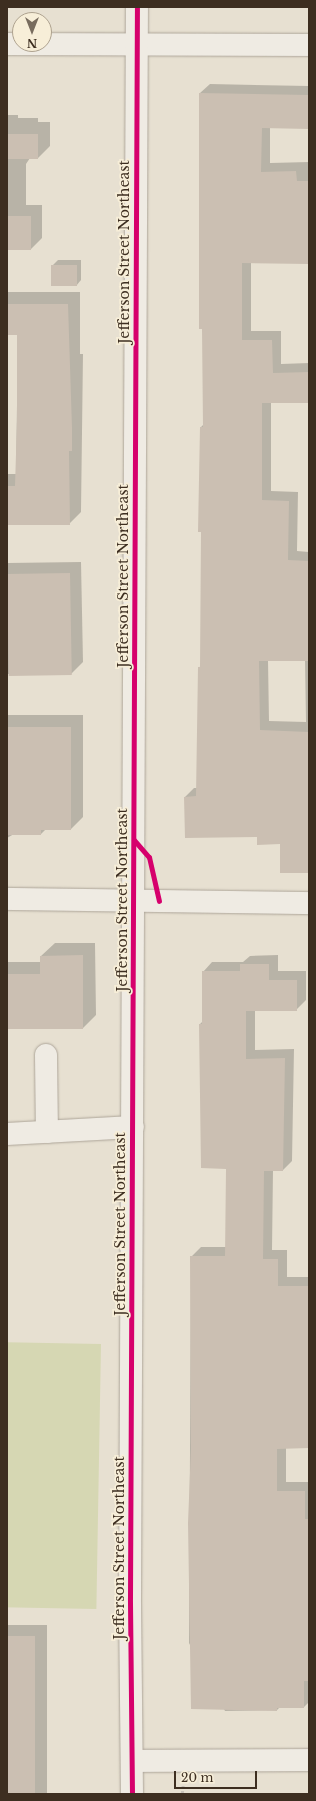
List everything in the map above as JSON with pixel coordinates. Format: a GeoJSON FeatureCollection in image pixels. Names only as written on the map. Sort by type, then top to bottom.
{"type":"FeatureCollection","features":[{"type":"Feature","properties":{"kind":"street","name":"Jefferson Street Northeast"},"geometry":{"type":"LineString","coordinates":[[132,1794],[130,1590],[137,7]]}},
{"type":"Feature","properties":{"kind":"street"},"geometry":{"type":"LineString","coordinates":[[7,44],[309,45]]}},
{"type":"Feature","properties":{"kind":"street"},"geometry":{"type":"LineString","coordinates":[[7,899],[309,902]]}},
{"type":"Feature","properties":{"kind":"street"},"geometry":{"type":"LineString","coordinates":[[46,1055],[47,1132]]}},
{"type":"Feature","properties":{"kind":"street"},"geometry":{"type":"LineString","coordinates":[[7,1134],[133,1127]]}},
{"type":"Feature","properties":{"kind":"street"},"geometry":{"type":"LineString","coordinates":[[132,1761],[309,1760]]}},
{"type":"Feature","properties":{"kind":"green space"},"geometry":{"type":"Polygon","coordinates":[[[7,1342],[101,1344],[96,1609],[7,1607],[7,1342]]]}},
{"type":"Feature","properties":{"kind":"building"},"geometry":{"type":"Polygon","coordinates":[[[199,93],[309,95],[309,129],[262,128],[261,172],[296,171],[297,181],[309,181],[309,264],[242,263],[242,340],[272,340],[273,373],[309,372],[309,403],[262,403],[262,500],[289,501],[288,560],[309,561],[309,661],[259,661],[260,730],[309,732],[309,873],[280,873],[280,844],[257,845],[257,837],[185,838],[184,797],[196,796],[198,667],[200,667],[201,532],[198,532],[200,427],[203,427],[202,329],[199,329],[199,93]]]}},
{"type":"Feature","properties":{"kind":"building"},"geometry":{"type":"Polygon","coordinates":[[[7,134],[38,134],[38,159],[7,159],[7,134]]]}},
{"type":"Feature","properties":{"kind":"building"},"geometry":{"type":"Polygon","coordinates":[[[7,216],[31,216],[31,250],[7,250],[7,216]]]}},
{"type":"Feature","properties":{"kind":"building"},"geometry":{"type":"Polygon","coordinates":[[[51,265],[77,265],[77,286],[51,286],[51,265]]]}},
{"type":"Feature","properties":{"kind":"building"},"geometry":{"type":"Polygon","coordinates":[[[7,304],[68,304],[72,428],[72,451],[69,451],[70,525],[7,525],[7,486],[15,486],[17,335],[7,335],[7,304]]]}},
{"type":"Feature","properties":{"kind":"building"},"geometry":{"type":"Polygon","coordinates":[[[70,573],[72,675],[9,676],[7,574],[70,573]]]}},
{"type":"Feature","properties":{"kind":"building"},"geometry":{"type":"Polygon","coordinates":[[[7,727],[71,727],[71,830],[41,830],[41,835],[7,835],[7,727]]]}},
{"type":"Feature","properties":{"kind":"building"},"geometry":{"type":"Polygon","coordinates":[[[83,955],[83,1029],[7,1029],[7,974],[40,974],[40,956],[83,955]]]}},
{"type":"Feature","properties":{"kind":"building"},"geometry":{"type":"Polygon","coordinates":[[[240,964],[269,964],[269,980],[297,980],[297,1011],[246,1011],[246,1059],[285,1058],[283,1171],[264,1171],[263,1259],[278,1259],[278,1286],[309,1286],[309,1448],[277,1449],[277,1491],[305,1491],[305,1519],[309,1519],[309,1681],[304,1681],[304,1708],[277,1708],[277,1711],[191,1709],[188,1523],[191,1448],[190,1256],[225,1256],[226,1169],[201,1168],[199,1024],[202,1024],[202,971],[240,971],[240,964]]]}},
{"type":"Feature","properties":{"kind":"building"},"geometry":{"type":"Polygon","coordinates":[[[7,1636],[35,1636],[35,1794],[7,1794],[7,1636]]]}},
{"type":"Feature","properties":{"kind":"cycle path"},"geometry":{"type":"LineString","coordinates":[[132,1794],[130,1598],[137,7]]}},
{"type":"Feature","properties":{"kind":"cycle path"},"geometry":{"type":"LineString","coordinates":[[134,840],[149,857],[159,901]]}}]}
